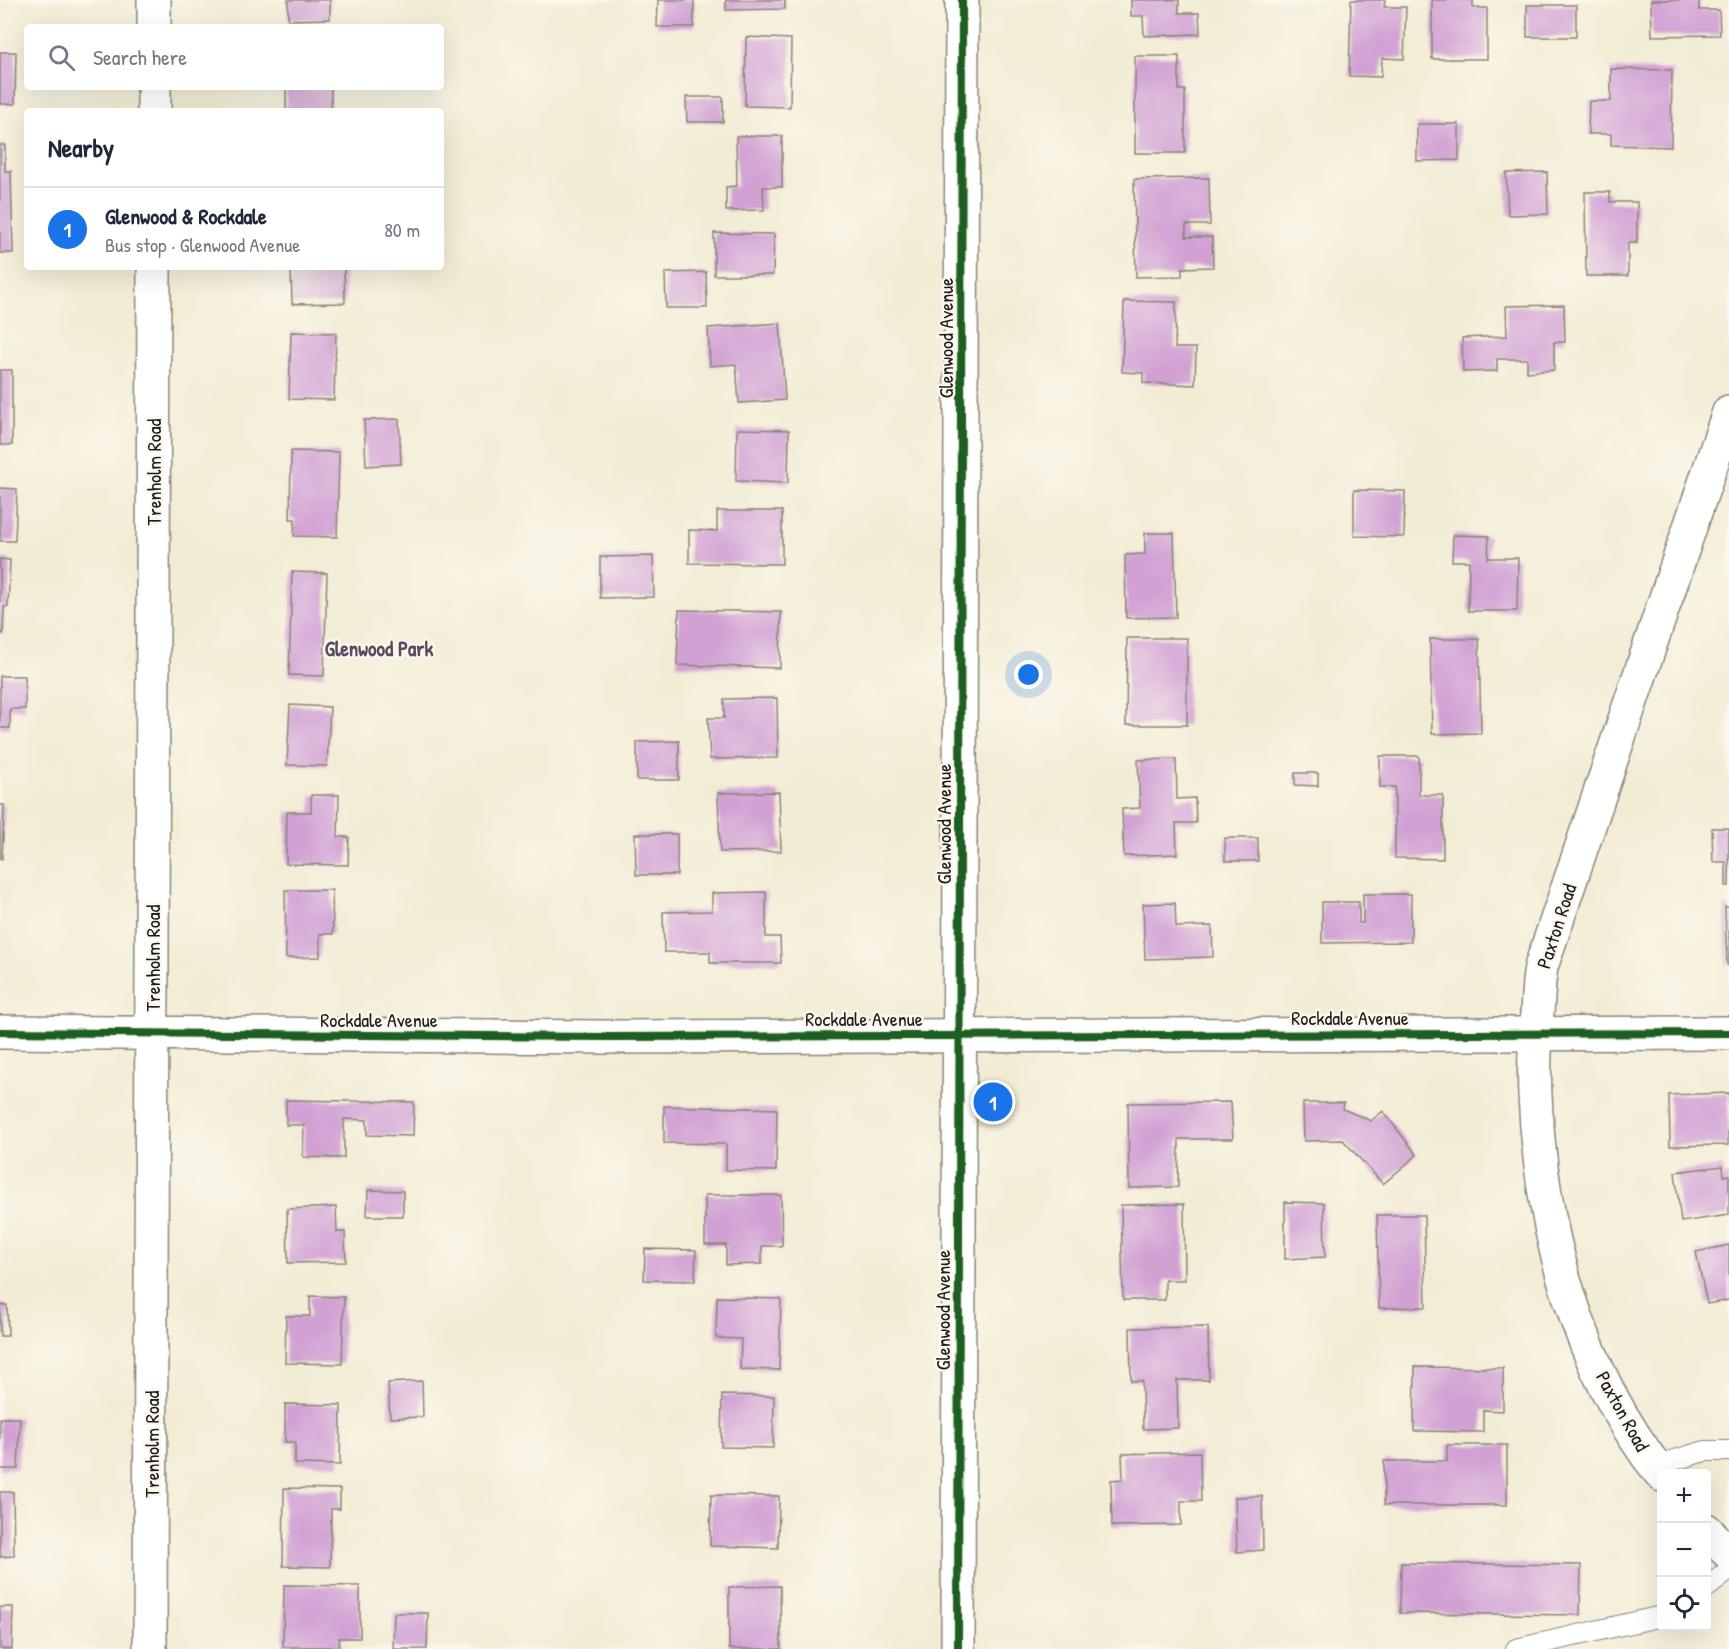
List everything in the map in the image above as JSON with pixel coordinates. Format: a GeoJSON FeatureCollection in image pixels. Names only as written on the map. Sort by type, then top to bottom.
{"type":"FeatureCollection","features":[{"type":"Feature","properties":{"kind":"street"},"geometry":{"type":"LineString","coordinates":[[154,0],[154,24]]}},
{"type":"Feature","properties":{"kind":"street","name":"Glenwood Avenue"},"geometry":{"type":"LineString","coordinates":[[958,1649],[962,0]]}},
{"type":"Feature","properties":{"kind":"street"},"geometry":{"type":"LineString","coordinates":[[154,90],[154,108]]}},
{"type":"Feature","properties":{"kind":"street","name":"Trenholm Road"},"geometry":{"type":"LineString","coordinates":[[150,1649],[154,270]]}},
{"type":"Feature","properties":{"kind":"street","name":"Paxton Road"},"geometry":{"type":"LineString","coordinates":[[1657,1469],[1612,1397],[1589,1349],[1566,1289],[1550,1227],[1540,1165],[1535,1093],[1541,967],[1721,462],[1729,412]]}},
{"type":"Feature","properties":{"kind":"street","name":"Rockdale Avenue"},"geometry":{"type":"LineString","coordinates":[[0,1032],[618,1036],[1729,1033]]}},
{"type":"Feature","properties":{"kind":"street"},"geometry":{"type":"LineString","coordinates":[[1711,1534],[1729,1553]]}},
{"type":"Feature","properties":{"kind":"lane"},"geometry":{"type":"LineString","coordinates":[[1663,1469],[1706,1451],[1729,1452]]}},
{"type":"Feature","properties":{"kind":"lane"},"geometry":{"type":"LineString","coordinates":[[1711,1585],[1729,1570]]}},
{"type":"Feature","properties":{"kind":"lane"},"geometry":{"type":"LineString","coordinates":[[1515,1649],[1657,1617]]}},
{"type":"Feature","properties":{"kind":"building"},"geometry":{"type":"Polygon","coordinates":[[[288,0],[330,0],[330,19],[288,20],[288,0]]]}},
{"type":"Feature","properties":{"kind":"building"},"geometry":{"type":"Polygon","coordinates":[[[658,0],[694,0],[694,27],[657,27],[658,0]]]}},
{"type":"Feature","properties":{"kind":"building"},"geometry":{"type":"Polygon","coordinates":[[[726,0],[785,0],[785,9],[726,10],[726,0]]]}},
{"type":"Feature","properties":{"kind":"building"},"geometry":{"type":"Polygon","coordinates":[[[1131,0],[1179,0],[1179,13],[1199,13],[1200,34],[1144,36],[1143,16],[1131,16],[1131,0]]]}},
{"type":"Feature","properties":{"kind":"building"},"geometry":{"type":"Polygon","coordinates":[[[1351,0],[1385,0],[1384,7],[1406,7],[1404,59],[1382,58],[1381,77],[1349,76],[1351,0]]]}},
{"type":"Feature","properties":{"kind":"building"},"geometry":{"type":"Polygon","coordinates":[[[1432,0],[1473,0],[1473,8],[1487,8],[1487,59],[1432,59],[1432,0]]]}},
{"type":"Feature","properties":{"kind":"building"},"geometry":{"type":"Polygon","coordinates":[[[1651,0],[1699,0],[1699,10],[1719,10],[1720,35],[1652,36],[1651,0]]]}},
{"type":"Feature","properties":{"kind":"building"},"geometry":{"type":"Polygon","coordinates":[[[1527,5],[1576,5],[1576,37],[1527,37],[1527,5]]]}},
{"type":"Feature","properties":{"kind":"building"},"geometry":{"type":"Polygon","coordinates":[[[746,37],[791,39],[790,107],[745,106],[746,37]]]}},
{"type":"Feature","properties":{"kind":"building"},"geometry":{"type":"Polygon","coordinates":[[[0,52],[16,52],[15,104],[0,104],[0,52]]]}},
{"type":"Feature","properties":{"kind":"building"},"geometry":{"type":"Polygon","coordinates":[[[1135,56],[1179,56],[1179,90],[1185,90],[1185,153],[1135,153],[1135,56]]]}},
{"type":"Feature","properties":{"kind":"building"},"geometry":{"type":"Polygon","coordinates":[[[1611,69],[1672,70],[1671,147],[1611,145],[1611,134],[1588,134],[1589,101],[1611,101],[1611,69]]]}},
{"type":"Feature","properties":{"kind":"building"},"geometry":{"type":"Polygon","coordinates":[[[286,90],[331,90],[331,108],[286,108],[286,90]]]}},
{"type":"Feature","properties":{"kind":"building"},"geometry":{"type":"Polygon","coordinates":[[[686,97],[723,97],[723,122],[687,122],[686,97]]]}},
{"type":"Feature","properties":{"kind":"building"},"geometry":{"type":"Polygon","coordinates":[[[1417,124],[1459,124],[1459,160],[1417,161],[1417,124]]]}},
{"type":"Feature","properties":{"kind":"building"},"geometry":{"type":"Polygon","coordinates":[[[736,136],[782,136],[782,187],[763,187],[764,210],[726,211],[726,187],[737,186],[736,136]]]}},
{"type":"Feature","properties":{"kind":"building"},"geometry":{"type":"Polygon","coordinates":[[[0,145],[5,145],[5,171],[11,171],[13,253],[0,253],[0,145]]]}},
{"type":"Feature","properties":{"kind":"building"},"geometry":{"type":"Polygon","coordinates":[[[1547,172],[1548,214],[1508,215],[1506,173],[1547,172]]]}},
{"type":"Feature","properties":{"kind":"building"},"geometry":{"type":"Polygon","coordinates":[[[1209,178],[1210,225],[1186,225],[1186,237],[1212,237],[1213,267],[1182,268],[1182,276],[1136,277],[1134,179],[1209,178]]]}},
{"type":"Feature","properties":{"kind":"building"},"geometry":{"type":"Polygon","coordinates":[[[1585,192],[1610,192],[1610,202],[1637,202],[1637,243],[1628,243],[1628,276],[1586,276],[1585,192]]]}},
{"type":"Feature","properties":{"kind":"building"},"geometry":{"type":"Polygon","coordinates":[[[714,233],[774,234],[773,275],[714,275],[714,233]]]}},
{"type":"Feature","properties":{"kind":"building"},"geometry":{"type":"Polygon","coordinates":[[[291,270],[344,270],[345,303],[292,304],[291,270]]]}},
{"type":"Feature","properties":{"kind":"building"},"geometry":{"type":"Polygon","coordinates":[[[706,272],[707,308],[666,308],[665,273],[706,272]]]}},
{"type":"Feature","properties":{"kind":"building"},"geometry":{"type":"Polygon","coordinates":[[[1124,301],[1176,302],[1175,348],[1196,348],[1195,385],[1143,383],[1143,373],[1122,372],[1124,301]]]}},
{"type":"Feature","properties":{"kind":"building"},"geometry":{"type":"Polygon","coordinates":[[[1564,305],[1565,342],[1554,342],[1554,370],[1527,372],[1527,359],[1497,359],[1497,371],[1463,372],[1462,338],[1507,336],[1506,306],[1564,305]]]}},
{"type":"Feature","properties":{"kind":"building"},"geometry":{"type":"Polygon","coordinates":[[[780,323],[785,400],[739,403],[736,364],[710,366],[708,328],[780,323]]]}},
{"type":"Feature","properties":{"kind":"building"},"geometry":{"type":"Polygon","coordinates":[[[291,332],[336,333],[334,400],[289,399],[291,332]]]}},
{"type":"Feature","properties":{"kind":"building"},"geometry":{"type":"Polygon","coordinates":[[[0,370],[12,370],[12,445],[0,445],[0,370]]]}},
{"type":"Feature","properties":{"kind":"building"},"geometry":{"type":"Polygon","coordinates":[[[399,419],[401,464],[366,466],[364,420],[399,419]]]}},
{"type":"Feature","properties":{"kind":"building"},"geometry":{"type":"Polygon","coordinates":[[[737,429],[789,430],[788,483],[736,481],[737,429]]]}},
{"type":"Feature","properties":{"kind":"building"},"geometry":{"type":"Polygon","coordinates":[[[291,451],[339,452],[337,537],[294,536],[295,519],[290,519],[291,451]]]}},
{"type":"Feature","properties":{"kind":"building"},"geometry":{"type":"Polygon","coordinates":[[[0,488],[17,489],[15,541],[0,541],[0,488]]]}},
{"type":"Feature","properties":{"kind":"building"},"geometry":{"type":"Polygon","coordinates":[[[1354,490],[1405,491],[1404,537],[1354,536],[1354,490]]]}},
{"type":"Feature","properties":{"kind":"building"},"geometry":{"type":"Polygon","coordinates":[[[717,511],[782,511],[782,564],[689,563],[689,530],[717,531],[717,511]]]}},
{"type":"Feature","properties":{"kind":"building"},"geometry":{"type":"Polygon","coordinates":[[[1145,533],[1174,533],[1176,617],[1126,618],[1125,555],[1145,554],[1145,533]]]}},
{"type":"Feature","properties":{"kind":"building"},"geometry":{"type":"Polygon","coordinates":[[[1453,535],[1489,536],[1488,558],[1518,558],[1517,611],[1468,611],[1469,561],[1452,561],[1453,535]]]}},
{"type":"Feature","properties":{"kind":"building"},"geometry":{"type":"Polygon","coordinates":[[[653,556],[654,597],[600,598],[600,557],[653,556]]]}},
{"type":"Feature","properties":{"kind":"building"},"geometry":{"type":"Polygon","coordinates":[[[0,559],[10,560],[8,607],[4,607],[3,634],[0,634],[0,559]]]}},
{"type":"Feature","properties":{"kind":"building"},"geometry":{"type":"Polygon","coordinates":[[[292,572],[327,573],[324,676],[289,675],[292,572]]]}},
{"type":"Feature","properties":{"kind":"building"},"geometry":{"type":"Polygon","coordinates":[[[679,610],[781,612],[780,668],[677,665],[679,610]]]}},
{"type":"Feature","properties":{"kind":"building"},"geometry":{"type":"Polygon","coordinates":[[[1127,638],[1187,638],[1187,725],[1126,725],[1127,638]]]}},
{"type":"Feature","properties":{"kind":"building"},"geometry":{"type":"Polygon","coordinates":[[[1430,639],[1479,639],[1481,733],[1432,734],[1430,639]]]}},
{"type":"Feature","properties":{"kind":"building"},"geometry":{"type":"Polygon","coordinates":[[[0,676],[25,676],[25,709],[10,709],[10,728],[0,728],[0,676]]]}},
{"type":"Feature","properties":{"kind":"building"},"geometry":{"type":"Polygon","coordinates":[[[777,698],[778,758],[710,759],[708,718],[724,718],[724,699],[777,698]]]}},
{"type":"Feature","properties":{"kind":"building"},"geometry":{"type":"Polygon","coordinates":[[[290,705],[330,707],[327,766],[287,765],[290,705]]]}},
{"type":"Feature","properties":{"kind":"building"},"geometry":{"type":"Polygon","coordinates":[[[679,741],[679,780],[637,780],[637,742],[679,741]]]}},
{"type":"Feature","properties":{"kind":"building"},"geometry":{"type":"Polygon","coordinates":[[[1380,756],[1419,756],[1419,795],[1443,795],[1443,859],[1395,858],[1395,787],[1380,787],[1380,756]]]}},
{"type":"Feature","properties":{"kind":"building"},"geometry":{"type":"Polygon","coordinates":[[[1176,759],[1177,799],[1195,798],[1196,823],[1176,823],[1177,854],[1124,856],[1122,809],[1140,808],[1138,760],[1176,759]]]}},
{"type":"Feature","properties":{"kind":"building"},"geometry":{"type":"Polygon","coordinates":[[[1295,773],[1318,773],[1318,786],[1295,785],[1295,773]]]}},
{"type":"Feature","properties":{"kind":"building"},"geometry":{"type":"Polygon","coordinates":[[[779,792],[781,851],[720,852],[718,793],[779,792]]]}},
{"type":"Feature","properties":{"kind":"building"},"geometry":{"type":"Polygon","coordinates":[[[311,795],[339,795],[338,837],[349,837],[348,865],[286,864],[287,812],[311,812],[311,795]]]}},
{"type":"Feature","properties":{"kind":"building"},"geometry":{"type":"Polygon","coordinates":[[[0,805],[4,805],[2,859],[0,859],[0,805]]]}},
{"type":"Feature","properties":{"kind":"building"},"geometry":{"type":"Polygon","coordinates":[[[1712,828],[1729,828],[1729,886],[1726,886],[1726,862],[1713,862],[1712,828]]]}},
{"type":"Feature","properties":{"kind":"building"},"geometry":{"type":"Polygon","coordinates":[[[635,834],[677,834],[677,875],[636,875],[635,834]]]}},
{"type":"Feature","properties":{"kind":"building"},"geometry":{"type":"Polygon","coordinates":[[[1225,838],[1258,838],[1258,861],[1225,861],[1225,838]]]}},
{"type":"Feature","properties":{"kind":"building"},"geometry":{"type":"Polygon","coordinates":[[[285,890],[332,890],[333,934],[320,934],[320,957],[286,958],[285,890]]]}},
{"type":"Feature","properties":{"kind":"building"},"geometry":{"type":"Polygon","coordinates":[[[766,892],[766,937],[780,937],[781,963],[710,963],[710,952],[664,952],[663,912],[712,911],[712,893],[766,892]]]}},
{"type":"Feature","properties":{"kind":"building"},"geometry":{"type":"Polygon","coordinates":[[[1363,894],[1411,894],[1411,942],[1322,943],[1322,902],[1359,902],[1359,923],[1363,923],[1363,894]]]}},
{"type":"Feature","properties":{"kind":"building"},"geometry":{"type":"Polygon","coordinates":[[[1175,903],[1176,927],[1212,926],[1213,957],[1145,959],[1143,904],[1175,903]]]}},
{"type":"Feature","properties":{"kind":"building"},"geometry":{"type":"Polygon","coordinates":[[[1725,907],[1729,907],[1729,965],[1727,965],[1725,907]]]}},
{"type":"Feature","properties":{"kind":"building"},"geometry":{"type":"Polygon","coordinates":[[[1729,1093],[1728,1145],[1670,1146],[1669,1095],[1729,1093]]]}},
{"type":"Feature","properties":{"kind":"building"},"geometry":{"type":"Polygon","coordinates":[[[286,1100],[414,1102],[413,1136],[367,1135],[367,1120],[344,1119],[344,1158],[303,1157],[304,1125],[286,1125],[286,1100]]]}},
{"type":"Feature","properties":{"kind":"building"},"geometry":{"type":"Polygon","coordinates":[[[1231,1102],[1233,1139],[1179,1139],[1178,1187],[1129,1188],[1128,1103],[1231,1102]]]}},
{"type":"Feature","properties":{"kind":"building"},"geometry":{"type":"Polygon","coordinates":[[[1303,1103],[1344,1103],[1343,1109],[1371,1121],[1383,1111],[1417,1155],[1383,1184],[1343,1140],[1304,1141],[1303,1103]]]}},
{"type":"Feature","properties":{"kind":"building"},"geometry":{"type":"Polygon","coordinates":[[[664,1106],[777,1109],[776,1171],[726,1170],[726,1144],[664,1143],[664,1106]]]}},
{"type":"Feature","properties":{"kind":"building"},"geometry":{"type":"Polygon","coordinates":[[[1723,1166],[1724,1176],[1729,1175],[1729,1215],[1681,1222],[1675,1172],[1723,1166]]]}},
{"type":"Feature","properties":{"kind":"building"},"geometry":{"type":"Polygon","coordinates":[[[368,1190],[403,1191],[403,1216],[367,1216],[368,1190]]]}},
{"type":"Feature","properties":{"kind":"building"},"geometry":{"type":"Polygon","coordinates":[[[705,1195],[781,1195],[782,1246],[762,1246],[762,1264],[726,1265],[726,1245],[705,1245],[705,1195]]]}},
{"type":"Feature","properties":{"kind":"building"},"geometry":{"type":"Polygon","coordinates":[[[1285,1202],[1324,1203],[1325,1257],[1285,1259],[1285,1202]]]}},
{"type":"Feature","properties":{"kind":"building"},"geometry":{"type":"Polygon","coordinates":[[[1184,1204],[1185,1280],[1165,1280],[1165,1300],[1123,1300],[1121,1205],[1184,1204]]]}},
{"type":"Feature","properties":{"kind":"building"},"geometry":{"type":"Polygon","coordinates":[[[336,1207],[337,1232],[345,1232],[346,1262],[288,1263],[287,1209],[336,1207]]]}},
{"type":"Feature","properties":{"kind":"building"},"geometry":{"type":"Polygon","coordinates":[[[1377,1215],[1424,1215],[1426,1307],[1379,1308],[1377,1215]]]}},
{"type":"Feature","properties":{"kind":"building"},"geometry":{"type":"Polygon","coordinates":[[[1729,1245],[1729,1300],[1707,1304],[1696,1252],[1729,1245]]]}},
{"type":"Feature","properties":{"kind":"building"},"geometry":{"type":"Polygon","coordinates":[[[645,1249],[696,1250],[695,1281],[644,1280],[645,1249]]]}},
{"type":"Feature","properties":{"kind":"building"},"geometry":{"type":"Polygon","coordinates":[[[310,1296],[344,1297],[342,1364],[285,1363],[286,1316],[310,1316],[310,1296]]]}},
{"type":"Feature","properties":{"kind":"building"},"geometry":{"type":"Polygon","coordinates":[[[717,1297],[781,1299],[779,1370],[740,1369],[741,1339],[716,1338],[717,1297]]]}},
{"type":"Feature","properties":{"kind":"building"},"geometry":{"type":"Polygon","coordinates":[[[0,1305],[7,1305],[8,1336],[0,1336],[0,1305]]]}},
{"type":"Feature","properties":{"kind":"building"},"geometry":{"type":"Polygon","coordinates":[[[1208,1327],[1209,1380],[1177,1380],[1178,1428],[1143,1429],[1142,1381],[1131,1381],[1130,1328],[1208,1327]]]}},
{"type":"Feature","properties":{"kind":"building"},"geometry":{"type":"Polygon","coordinates":[[[1415,1367],[1503,1368],[1503,1411],[1483,1410],[1483,1432],[1414,1431],[1415,1367]]]}},
{"type":"Feature","properties":{"kind":"building"},"geometry":{"type":"Polygon","coordinates":[[[422,1381],[423,1417],[390,1418],[388,1383],[422,1381]]]}},
{"type":"Feature","properties":{"kind":"building"},"geometry":{"type":"Polygon","coordinates":[[[722,1395],[774,1396],[773,1448],[721,1447],[722,1395]]]}},
{"type":"Feature","properties":{"kind":"building"},"geometry":{"type":"Polygon","coordinates":[[[285,1404],[341,1405],[340,1465],[295,1464],[295,1442],[285,1442],[285,1404]]]}},
{"type":"Feature","properties":{"kind":"building"},"geometry":{"type":"Polygon","coordinates":[[[0,1418],[20,1418],[18,1469],[0,1469],[0,1418]]]}},
{"type":"Feature","properties":{"kind":"building"},"geometry":{"type":"Polygon","coordinates":[[[1447,1445],[1507,1445],[1507,1505],[1384,1505],[1384,1461],[1447,1461],[1447,1445]]]}},
{"type":"Feature","properties":{"kind":"building"},"geometry":{"type":"Polygon","coordinates":[[[1200,1452],[1201,1501],[1181,1501],[1181,1525],[1112,1526],[1111,1480],[1123,1479],[1122,1454],[1200,1452]]]}},
{"type":"Feature","properties":{"kind":"building"},"geometry":{"type":"Polygon","coordinates":[[[284,1488],[340,1489],[340,1509],[331,1509],[330,1567],[283,1566],[284,1488]]]}},
{"type":"Feature","properties":{"kind":"building"},"geometry":{"type":"Polygon","coordinates":[[[0,1492],[13,1492],[14,1556],[0,1557],[0,1492]]]}},
{"type":"Feature","properties":{"kind":"building"},"geometry":{"type":"Polygon","coordinates":[[[711,1495],[779,1496],[778,1548],[710,1546],[711,1495]]]}},
{"type":"Feature","properties":{"kind":"building"},"geometry":{"type":"Polygon","coordinates":[[[1262,1496],[1263,1550],[1237,1552],[1235,1497],[1262,1496]]]}},
{"type":"Feature","properties":{"kind":"building"},"geometry":{"type":"Polygon","coordinates":[[[1401,1563],[1581,1565],[1580,1615],[1400,1613],[1401,1563]]]}},
{"type":"Feature","properties":{"kind":"building"},"geometry":{"type":"Polygon","coordinates":[[[284,1585],[360,1586],[360,1638],[339,1638],[339,1647],[283,1647],[284,1585]]]}},
{"type":"Feature","properties":{"kind":"building"},"geometry":{"type":"Polygon","coordinates":[[[780,1586],[781,1649],[729,1649],[729,1587],[780,1586]]]}},
{"type":"Feature","properties":{"kind":"building"},"geometry":{"type":"Polygon","coordinates":[[[0,1607],[13,1607],[12,1649],[0,1649],[0,1607]]]}},
{"type":"Feature","properties":{"kind":"building"},"geometry":{"type":"Polygon","coordinates":[[[394,1613],[428,1613],[427,1649],[393,1649],[394,1613]]]}},
{"type":"Feature","properties":{"kind":"cycle path"},"geometry":{"type":"LineString","coordinates":[[958,1649],[962,0]]}},
{"type":"Feature","properties":{"kind":"cycle path"},"geometry":{"type":"LineString","coordinates":[[0,1032],[606,1037],[1729,1033]]}},
{"type":"Feature","properties":{"kind":"place","name":"Glenwood & Rockdale"},"geometry":{"type":"Point","coordinates":[993,1102]}},
{"type":"Feature","properties":{"kind":"district","name":"Glenwood Park"},"geometry":{"type":"Point","coordinates":[379,648]}}]}
